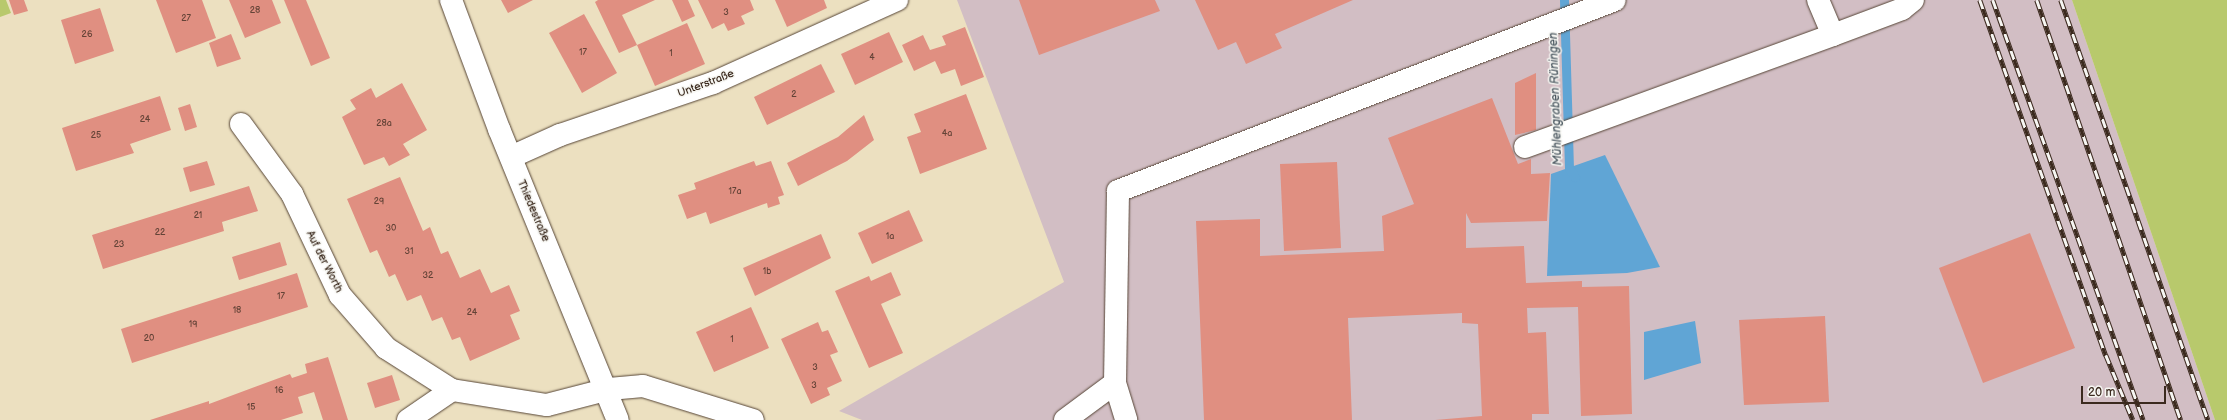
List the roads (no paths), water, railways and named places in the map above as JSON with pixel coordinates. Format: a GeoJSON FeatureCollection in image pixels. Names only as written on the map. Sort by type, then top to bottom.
{"type":"FeatureCollection","features":[{"type":"Feature","properties":{"kind":"street","name":"Thiedestraße"},"geometry":{"type":"LineString","coordinates":[[451,0],[511,157],[609,389],[618,420]]}},
{"type":"Feature","properties":{"kind":"street","name":"Unterstraße"},"geometry":{"type":"LineString","coordinates":[[511,157],[560,135],[713,83],[897,0]]}},
{"type":"Feature","properties":{"kind":"street"},"geometry":{"type":"LineString","coordinates":[[1818,0],[1833,35]]}},
{"type":"Feature","properties":{"kind":"street"},"geometry":{"type":"LineString","coordinates":[[1532,144],[1902,9],[1913,0]]}},
{"type":"Feature","properties":{"kind":"street"},"geometry":{"type":"LineString","coordinates":[[1126,420],[1115,383],[1118,191],[1610,2]]}},
{"type":"Feature","properties":{"kind":"street","name":"Auf der Worth"},"geometry":{"type":"LineString","coordinates":[[241,124],[292,194],[340,296],[386,348],[452,390],[547,405],[609,389],[643,386],[752,420]]}},
{"type":"Feature","properties":{"kind":"street"},"geometry":{"type":"LineString","coordinates":[[1065,420],[1115,383]]}},
{"type":"Feature","properties":{"kind":"street"},"geometry":{"type":"LineString","coordinates":[[408,420],[452,390]]}},
{"type":"Feature","properties":{"kind":"water"},"geometry":{"type":"Polygon","coordinates":[[[1605,155],[1660,267],[1627,273],[1547,276],[1551,174],[1605,155]]]}},
{"type":"Feature","properties":{"kind":"water"},"geometry":{"type":"Polygon","coordinates":[[[1695,321],[1701,363],[1644,380],[1644,332],[1695,321]]]}},
{"type":"Feature","properties":{"kind":"waterway","name":"Mühlengraben Rüningen"},"geometry":{"type":"LineString","coordinates":[[1564,0],[1569,168],[1575,177]]}},
{"type":"Feature","properties":{"kind":"railway"},"geometry":{"type":"LineString","coordinates":[[1980,0],[2106,355],[2133,420]]}},
{"type":"Feature","properties":{"kind":"railway"},"geometry":{"type":"LineString","coordinates":[[1993,0],[2143,420]]}},
{"type":"Feature","properties":{"kind":"railway"},"geometry":{"type":"LineString","coordinates":[[2037,0],[2181,420]]}},
{"type":"Feature","properties":{"kind":"railway"},"geometry":{"type":"LineString","coordinates":[[2061,0],[2208,420]]}}]}
